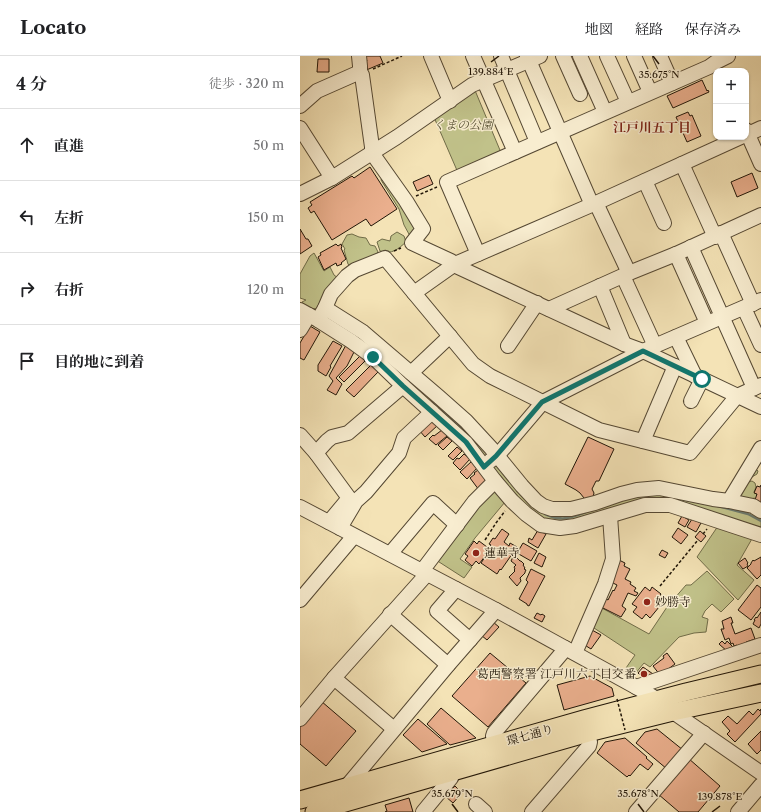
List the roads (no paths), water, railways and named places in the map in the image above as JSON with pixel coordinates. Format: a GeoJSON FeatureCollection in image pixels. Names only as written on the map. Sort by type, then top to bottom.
{"type":"FeatureCollection","features":[{"type":"Feature","properties":{"kind":"main road","name":"環七通り"},"geometry":{"type":"LineString","coordinates":[[314,812],[450,774],[657,699],[761,674]]}},
{"type":"Feature","properties":{"kind":"main road","name":"環七通り"},"geometry":{"type":"LineString","coordinates":[[300,800],[495,744],[586,726],[673,712],[761,693]]}},
{"type":"Feature","properties":{"kind":"street"},"geometry":{"type":"LineString","coordinates":[[359,56],[372,153],[406,201],[423,229],[412,243],[455,264],[458,267],[624,344],[649,349],[675,366],[761,407]]}},
{"type":"Feature","properties":{"kind":"street"},"geometry":{"type":"LineString","coordinates":[[431,56],[450,100]]}},
{"type":"Feature","properties":{"kind":"street"},"geometry":{"type":"LineString","coordinates":[[474,56],[515,152]]}},
{"type":"Feature","properties":{"kind":"street"},"geometry":{"type":"LineString","coordinates":[[501,56],[538,142]]}},
{"type":"Feature","properties":{"kind":"street"},"geometry":{"type":"LineString","coordinates":[[563,56],[580,94]]}},
{"type":"Feature","properties":{"kind":"street"},"geometry":{"type":"LineString","coordinates":[[580,56],[605,112]]}},
{"type":"Feature","properties":{"kind":"street"},"geometry":{"type":"LineString","coordinates":[[607,56],[628,102]]}},
{"type":"Feature","properties":{"kind":"street"},"geometry":{"type":"LineString","coordinates":[[634,56],[650,92]]}},
{"type":"Feature","properties":{"kind":"street"},"geometry":{"type":"LineString","coordinates":[[660,56],[672,83]]}},
{"type":"Feature","properties":{"kind":"street"},"geometry":{"type":"LineString","coordinates":[[300,194],[332,178],[372,153],[472,85],[532,58],[560,132],[626,274],[649,349]]}},
{"type":"Feature","properties":{"kind":"street"},"geometry":{"type":"LineString","coordinates":[[478,254],[447,182],[709,67],[719,61]]}},
{"type":"Feature","properties":{"kind":"street"},"geometry":{"type":"LineString","coordinates":[[300,106],[317,91],[360,72]]}},
{"type":"Feature","properties":{"kind":"street"},"geometry":{"type":"LineString","coordinates":[[300,128],[332,178]]}},
{"type":"Feature","properties":{"kind":"street"},"geometry":{"type":"LineString","coordinates":[[749,132],[761,128]]}},
{"type":"Feature","properties":{"kind":"street"},"geometry":{"type":"LineString","coordinates":[[414,293],[455,264],[594,204],[732,140]]}},
{"type":"Feature","properties":{"kind":"street"},"geometry":{"type":"LineString","coordinates":[[748,140],[761,164]]}},
{"type":"Feature","properties":{"kind":"street"},"geometry":{"type":"LineString","coordinates":[[682,164],[753,304],[761,345]]}},
{"type":"Feature","properties":{"kind":"street"},"geometry":{"type":"LineString","coordinates":[[645,181],[664,223]]}},
{"type":"Feature","properties":{"kind":"street"},"geometry":{"type":"LineString","coordinates":[[549,309],[761,215]]}},
{"type":"Feature","properties":{"kind":"street"},"geometry":{"type":"LineString","coordinates":[[300,330],[347,276],[355,270],[385,258],[473,364],[490,376],[600,430],[690,453],[737,396],[757,387],[722,317],[691,247]]}},
{"type":"Feature","properties":{"kind":"street"},"geometry":{"type":"LineString","coordinates":[[676,254],[707,324]]}},
{"type":"Feature","properties":{"kind":"street"},"geometry":{"type":"LineString","coordinates":[[600,286],[624,344]]}},
{"type":"Feature","properties":{"kind":"street"},"geometry":{"type":"LineString","coordinates":[[508,346],[537,303]]}},
{"type":"Feature","properties":{"kind":"street"},"geometry":{"type":"LineString","coordinates":[[484,467],[496,456],[542,402],[649,349],[753,304]]}},
{"type":"Feature","properties":{"kind":"street"},"geometry":{"type":"LineString","coordinates":[[313,314],[363,332],[466,421],[536,502],[543,506],[552,509],[571,509],[637,490],[659,488],[753,506],[761,511]]}},
{"type":"Feature","properties":{"kind":"street"},"geometry":{"type":"LineString","coordinates":[[313,314],[373,357],[466,442],[512,501],[541,525],[560,528],[575,526],[646,505],[670,505],[761,535]]}},
{"type":"Feature","properties":{"kind":"street"},"geometry":{"type":"LineString","coordinates":[[411,373],[450,336]]}},
{"type":"Feature","properties":{"kind":"street"},"geometry":{"type":"LineString","coordinates":[[676,337],[699,377],[691,401]]}},
{"type":"Feature","properties":{"kind":"street"},"geometry":{"type":"LineString","coordinates":[[643,441],[675,366]]}},
{"type":"Feature","properties":{"kind":"street"},"geometry":{"type":"LineString","coordinates":[[316,453],[332,437],[348,433],[403,386]]}},
{"type":"Feature","properties":{"kind":"street"},"geometry":{"type":"LineString","coordinates":[[334,525],[366,492],[399,453],[404,438],[432,412]]}},
{"type":"Feature","properties":{"kind":"street"},"geometry":{"type":"LineString","coordinates":[[300,435],[316,453],[349,498],[334,525]]}},
{"type":"Feature","properties":{"kind":"street"},"geometry":{"type":"LineString","coordinates":[[729,501],[761,448]]}},
{"type":"Feature","properties":{"kind":"street"},"geometry":{"type":"LineString","coordinates":[[300,719],[390,614],[424,572],[474,502],[495,481]]}},
{"type":"Feature","properties":{"kind":"street"},"geometry":{"type":"LineString","coordinates":[[390,554],[433,503],[457,524]]}},
{"type":"Feature","properties":{"kind":"street"},"geometry":{"type":"LineString","coordinates":[[300,507],[496,610],[636,686],[657,699],[673,712],[761,773]]}},
{"type":"Feature","properties":{"kind":"street"},"geometry":{"type":"LineString","coordinates":[[571,509],[575,526]]}},
{"type":"Feature","properties":{"kind":"street"},"geometry":{"type":"LineString","coordinates":[[495,744],[493,736],[494,733],[561,654],[570,650],[605,584],[613,559],[610,516]]}},
{"type":"Feature","properties":{"kind":"street"},"geometry":{"type":"LineString","coordinates":[[300,600],[354,536]]}},
{"type":"Feature","properties":{"kind":"street"},"geometry":{"type":"LineString","coordinates":[[456,589],[437,611],[470,640]]}},
{"type":"Feature","properties":{"kind":"street"},"geometry":{"type":"LineString","coordinates":[[347,786],[496,610]]}},
{"type":"Feature","properties":{"kind":"street"},"geometry":{"type":"LineString","coordinates":[[390,614],[448,665]]}},
{"type":"Feature","properties":{"kind":"street"},"geometry":{"type":"LineString","coordinates":[[636,686],[761,645]]}},
{"type":"Feature","properties":{"kind":"street"},"geometry":{"type":"LineString","coordinates":[[334,678],[394,729]]}},
{"type":"Feature","properties":{"kind":"street"},"geometry":{"type":"LineString","coordinates":[[532,812],[589,746],[590,742],[586,726]]}},
{"type":"Feature","properties":{"kind":"street"},"geometry":{"type":"LineString","coordinates":[[636,812],[704,733]]}},
{"type":"Feature","properties":{"kind":"street"},"geometry":{"type":"LineString","coordinates":[[423,812],[451,778],[450,774]]}},
{"type":"Feature","properties":{"kind":"street"},"geometry":{"type":"LineString","coordinates":[[738,812],[761,785]]}},
{"type":"Feature","properties":{"kind":"waterway"},"geometry":{"type":"LineString","coordinates":[[433,401],[464,429]]}},
{"type":"Feature","properties":{"kind":"waterway"},"geometry":{"type":"LineString","coordinates":[[718,506],[748,514],[761,521]]}},
{"type":"Feature","properties":{"kind":"waterway"},"geometry":{"type":"LineString","coordinates":[[545,514],[556,518],[566,518],[586,512]]}},
{"type":"Feature","properties":{"kind":"place","name":"蓮華寺"},"geometry":{"type":"Point","coordinates":[476,553]}},
{"type":"Feature","properties":{"kind":"place","name":"妙勝寺"},"geometry":{"type":"Point","coordinates":[647,602]}},
{"type":"Feature","properties":{"kind":"place","name":"葛西警察署 江戸川六丁目交番"},"geometry":{"type":"Point","coordinates":[644,674]}},
{"type":"Feature","properties":{"kind":"district","name":"江戸川五丁目"},"geometry":{"type":"Point","coordinates":[652,127]}},
{"type":"Feature","properties":{"kind":"park label","name":"くまの公園"},"geometry":{"type":"Point","coordinates":[463,125]}}]}
